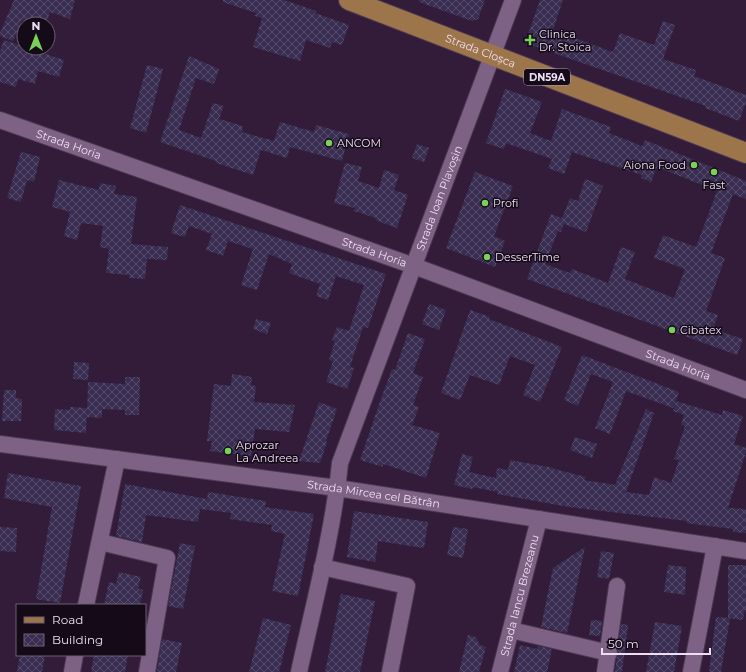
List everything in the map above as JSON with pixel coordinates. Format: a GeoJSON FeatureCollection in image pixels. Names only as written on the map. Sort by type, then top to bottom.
{"type":"FeatureCollection","features":[{"type":"Feature","properties":{"kind":"main road","name":"Strada Cloșca"},"geometry":{"type":"LineString","coordinates":[[349,0],[746,152]]}},
{"type":"Feature","properties":{"kind":"street","name":"Strada Ioan Plavoșin"},"geometry":{"type":"LineString","coordinates":[[299,672],[322,567],[337,488],[340,463],[513,0]]}},
{"type":"Feature","properties":{"kind":"street","name":"Strada Horia"},"geometry":{"type":"LineString","coordinates":[[0,120],[414,266],[746,390]]}},
{"type":"Feature","properties":{"kind":"street","name":"Strada Mircea cel Bătrân"},"geometry":{"type":"LineString","coordinates":[[0,444],[337,488],[746,551]]}},
{"type":"Feature","properties":{"kind":"street"},"geometry":{"type":"LineString","coordinates":[[86,604],[117,459]]}},
{"type":"Feature","properties":{"kind":"street","name":"Strada Iancu Brezeanu"},"geometry":{"type":"LineString","coordinates":[[500,672],[539,519]]}},
{"type":"Feature","properties":{"kind":"street"},"geometry":{"type":"LineString","coordinates":[[100,542],[167,558],[147,672]]}},
{"type":"Feature","properties":{"kind":"street"},"geometry":{"type":"LineString","coordinates":[[691,672],[715,546]]}},
{"type":"Feature","properties":{"kind":"street"},"geometry":{"type":"LineString","coordinates":[[322,567],[407,586],[390,672]]}},
{"type":"Feature","properties":{"kind":"street"},"geometry":{"type":"LineString","coordinates":[[604,672],[617,586]]}},
{"type":"Feature","properties":{"kind":"street"},"geometry":{"type":"LineString","coordinates":[[511,630],[608,653]]}},
{"type":"Feature","properties":{"kind":"street"},"geometry":{"type":"LineString","coordinates":[[72,672],[75,656]]}},
{"type":"Feature","properties":{"kind":"building"},"geometry":{"type":"Polygon","coordinates":[[[14,0],[75,0],[70,19],[50,12],[49,16],[16,16],[16,34],[13,41],[0,36],[14,0]]]}},
{"type":"Feature","properties":{"kind":"building"},"geometry":{"type":"Polygon","coordinates":[[[223,0],[284,0],[316,11],[315,13],[349,25],[342,45],[332,42],[330,48],[306,40],[300,61],[253,47],[262,18],[255,16],[256,13],[223,2],[223,0]]]}},
{"type":"Feature","properties":{"kind":"building"},"geometry":{"type":"Polygon","coordinates":[[[419,0],[485,0],[478,19],[472,21],[419,2],[419,0]]]}},
{"type":"Feature","properties":{"kind":"building"},"geometry":{"type":"Polygon","coordinates":[[[540,0],[563,0],[553,30],[613,52],[620,33],[654,45],[663,21],[675,25],[663,59],[696,70],[694,76],[746,95],[746,102],[739,121],[705,108],[706,106],[525,43],[540,0]]]}},
{"type":"Feature","properties":{"kind":"building"},"geometry":{"type":"Polygon","coordinates":[[[4,40],[16,44],[16,56],[52,56],[64,60],[59,77],[38,71],[35,84],[18,79],[16,87],[0,82],[0,51],[4,40]]]}},
{"type":"Feature","properties":{"kind":"building"},"geometry":{"type":"Polygon","coordinates":[[[189,56],[219,69],[214,84],[196,78],[179,130],[201,138],[213,103],[224,106],[219,119],[243,126],[242,132],[274,141],[280,122],[314,132],[316,125],[349,134],[342,161],[290,147],[287,158],[261,150],[253,175],[160,142],[189,56]]]}},
{"type":"Feature","properties":{"kind":"building"},"geometry":{"type":"Polygon","coordinates":[[[147,65],[163,69],[146,133],[130,128],[147,65]]]}},
{"type":"Feature","properties":{"kind":"building"},"geometry":{"type":"Polygon","coordinates":[[[505,89],[542,102],[530,133],[551,141],[562,109],[611,127],[609,133],[642,146],[645,140],[746,181],[746,199],[733,194],[711,253],[725,258],[706,311],[718,315],[713,329],[743,339],[737,355],[527,279],[551,214],[562,218],[570,198],[578,201],[585,179],[603,186],[586,232],[564,224],[561,232],[558,231],[545,264],[570,273],[572,269],[608,283],[621,247],[635,252],[625,279],[674,298],[685,269],[654,258],[663,235],[696,247],[717,191],[657,167],[651,182],[641,178],[642,175],[572,152],[564,174],[548,168],[552,159],[506,143],[504,149],[486,143],[505,89]]]}},
{"type":"Feature","properties":{"kind":"building"},"geometry":{"type":"Polygon","coordinates":[[[417,144],[429,148],[424,162],[412,158],[417,144]]]}},
{"type":"Feature","properties":{"kind":"building"},"geometry":{"type":"Polygon","coordinates":[[[21,152],[40,157],[34,182],[27,180],[21,202],[7,198],[21,152]]]}},
{"type":"Feature","properties":{"kind":"building"},"geometry":{"type":"Polygon","coordinates":[[[345,163],[362,167],[358,181],[379,188],[384,170],[399,175],[394,190],[408,195],[397,228],[375,220],[376,218],[354,211],[355,208],[334,203],[345,163]]]}},
{"type":"Feature","properties":{"kind":"building"},"geometry":{"type":"Polygon","coordinates":[[[475,172],[513,186],[494,236],[505,241],[495,267],[446,248],[475,172]]]}},
{"type":"Feature","properties":{"kind":"building"},"geometry":{"type":"Polygon","coordinates":[[[59,180],[99,190],[100,183],[116,186],[114,194],[137,197],[131,244],[168,247],[167,260],[147,259],[145,279],[129,278],[129,275],[106,273],[109,249],[100,247],[103,226],[81,223],[77,240],[64,236],[70,212],[52,207],[59,180]]]}},
{"type":"Feature","properties":{"kind":"building"},"geometry":{"type":"Polygon","coordinates":[[[180,205],[386,274],[368,328],[363,327],[350,367],[354,368],[347,389],[326,382],[333,361],[329,360],[335,341],[332,340],[337,327],[349,331],[364,285],[336,276],[328,300],[316,296],[320,284],[289,273],[292,264],[269,254],[257,290],[241,285],[253,249],[228,241],[223,256],[206,250],[212,234],[189,226],[185,237],[171,233],[180,205]]]}},
{"type":"Feature","properties":{"kind":"building"},"geometry":{"type":"Polygon","coordinates":[[[429,304],[446,310],[439,330],[422,324],[429,304]]]}},
{"type":"Feature","properties":{"kind":"building"},"geometry":{"type":"Polygon","coordinates":[[[470,310],[490,317],[489,319],[562,347],[540,402],[523,395],[535,365],[510,356],[499,385],[470,375],[460,400],[441,393],[470,310]]]}},
{"type":"Feature","properties":{"kind":"building"},"geometry":{"type":"Polygon","coordinates":[[[256,319],[271,323],[267,334],[253,329],[256,319]]]}},
{"type":"Feature","properties":{"kind":"building"},"geometry":{"type":"Polygon","coordinates":[[[408,333],[425,339],[413,373],[423,377],[413,405],[419,407],[412,425],[440,433],[426,478],[383,464],[383,467],[360,460],[392,369],[395,370],[408,333]]]}},
{"type":"Feature","properties":{"kind":"building"},"geometry":{"type":"Polygon","coordinates":[[[582,355],[679,392],[673,408],[626,391],[610,434],[595,428],[613,382],[591,374],[578,406],[564,400],[582,355]]]}},
{"type":"Feature","properties":{"kind":"building"},"geometry":{"type":"Polygon","coordinates":[[[74,362],[89,363],[88,380],[73,379],[74,362]]]}},
{"type":"Feature","properties":{"kind":"building"},"geometry":{"type":"Polygon","coordinates":[[[232,374],[252,377],[251,385],[256,386],[254,402],[295,405],[289,432],[255,429],[251,456],[210,451],[212,441],[207,441],[214,384],[231,386],[232,374]]]}},
{"type":"Feature","properties":{"kind":"building"},"geometry":{"type":"Polygon","coordinates":[[[125,377],[140,377],[139,415],[125,415],[125,410],[102,409],[102,418],[87,417],[88,382],[125,384],[125,377]]]}},
{"type":"Feature","properties":{"kind":"building"},"geometry":{"type":"Polygon","coordinates":[[[4,390],[16,390],[16,398],[22,399],[21,421],[2,421],[4,390]]]}},
{"type":"Feature","properties":{"kind":"building"},"geometry":{"type":"Polygon","coordinates":[[[676,401],[722,415],[723,410],[743,416],[734,444],[746,448],[746,452],[728,508],[746,509],[746,533],[733,532],[733,529],[686,523],[687,521],[569,507],[497,494],[498,492],[473,487],[472,489],[454,485],[462,454],[473,457],[469,472],[496,478],[497,468],[508,470],[510,460],[554,468],[586,477],[584,480],[615,485],[646,409],[654,413],[626,492],[649,495],[654,477],[671,483],[679,460],[674,459],[685,426],[681,425],[684,415],[673,411],[676,401]]]}},
{"type":"Feature","properties":{"kind":"building"},"geometry":{"type":"Polygon","coordinates":[[[319,402],[337,409],[320,463],[299,461],[319,402]]]}},
{"type":"Feature","properties":{"kind":"building"},"geometry":{"type":"Polygon","coordinates":[[[70,407],[87,408],[86,433],[54,430],[55,409],[70,410],[70,407]]]}},
{"type":"Feature","properties":{"kind":"building"},"geometry":{"type":"Polygon","coordinates":[[[575,437],[597,444],[592,458],[570,450],[575,437]]]}},
{"type":"Feature","properties":{"kind":"building"},"geometry":{"type":"Polygon","coordinates":[[[8,473],[81,486],[60,603],[36,599],[52,507],[4,498],[8,473]]]}},
{"type":"Feature","properties":{"kind":"building"},"geometry":{"type":"Polygon","coordinates":[[[125,484],[207,499],[208,492],[266,501],[265,507],[314,514],[298,596],[272,591],[285,534],[271,531],[272,525],[230,519],[231,513],[200,509],[198,522],[146,515],[142,542],[116,536],[125,484]]]}},
{"type":"Feature","properties":{"kind":"building"},"geometry":{"type":"Polygon","coordinates":[[[354,511],[428,522],[424,548],[378,541],[375,562],[347,557],[354,511]]]}},
{"type":"Feature","properties":{"kind":"building"},"geometry":{"type":"Polygon","coordinates":[[[0,527],[17,528],[16,552],[0,551],[0,527]]]}},
{"type":"Feature","properties":{"kind":"building"},"geometry":{"type":"Polygon","coordinates":[[[453,527],[468,529],[463,558],[447,555],[453,527]]]}},
{"type":"Feature","properties":{"kind":"building"},"geometry":{"type":"Polygon","coordinates":[[[180,543],[195,546],[183,609],[168,606],[180,543]]]}},
{"type":"Feature","properties":{"kind":"building"},"geometry":{"type":"Polygon","coordinates":[[[585,547],[567,633],[541,627],[553,568],[585,547]]]}},
{"type":"Feature","properties":{"kind":"building"},"geometry":{"type":"Polygon","coordinates":[[[601,551],[614,553],[609,579],[597,577],[601,551]]]}},
{"type":"Feature","properties":{"kind":"building"},"geometry":{"type":"Polygon","coordinates":[[[668,565],[686,567],[685,595],[664,592],[668,565]]]}},
{"type":"Feature","properties":{"kind":"building"},"geometry":{"type":"Polygon","coordinates":[[[728,565],[746,565],[746,612],[744,611],[743,620],[728,618],[728,565]]]}},
{"type":"Feature","properties":{"kind":"building"},"geometry":{"type":"Polygon","coordinates":[[[119,572],[141,577],[138,588],[143,590],[140,604],[104,604],[109,582],[116,584],[119,572]]]}},
{"type":"Feature","properties":{"kind":"building"},"geometry":{"type":"Polygon","coordinates":[[[341,594],[375,601],[360,672],[325,672],[341,594]]]}},
{"type":"Feature","properties":{"kind":"building"},"geometry":{"type":"Polygon","coordinates":[[[716,617],[730,618],[721,672],[709,672],[716,617]]]}},
{"type":"Feature","properties":{"kind":"building"},"geometry":{"type":"Polygon","coordinates":[[[263,618],[291,625],[279,672],[249,672],[263,618]]]}},
{"type":"Feature","properties":{"kind":"building"},"geometry":{"type":"Polygon","coordinates":[[[591,620],[602,621],[600,636],[589,635],[591,620]]]}},
{"type":"Feature","properties":{"kind":"building"},"geometry":{"type":"Polygon","coordinates":[[[655,622],[682,626],[674,672],[646,672],[655,622]]]}},
{"type":"Feature","properties":{"kind":"building"},"geometry":{"type":"Polygon","coordinates":[[[621,624],[628,625],[622,672],[615,672],[621,624]]]}},
{"type":"Feature","properties":{"kind":"building"},"geometry":{"type":"Polygon","coordinates":[[[468,635],[476,637],[480,645],[486,647],[479,672],[459,672],[468,635]]]}},
{"type":"Feature","properties":{"kind":"building"},"geometry":{"type":"Polygon","coordinates":[[[162,639],[182,643],[176,672],[157,672],[162,639]]]}},
{"type":"Feature","properties":{"kind":"building"},"geometry":{"type":"Polygon","coordinates":[[[520,645],[537,649],[538,646],[552,649],[547,672],[514,672],[520,645]]]}},
{"type":"Feature","properties":{"kind":"building"},"geometry":{"type":"Polygon","coordinates":[[[20,656],[45,656],[42,672],[17,672],[20,656]]]}},
{"type":"Feature","properties":{"kind":"building"},"geometry":{"type":"Polygon","coordinates":[[[94,656],[128,656],[125,672],[91,672],[94,656]]]}},
{"type":"Feature","properties":{"kind":"place","name":"Clinica Dr. Stoica"},"geometry":{"type":"Point","coordinates":[530,40]}},
{"type":"Feature","properties":{"kind":"place","name":"ANCOM"},"geometry":{"type":"Point","coordinates":[329,143]}},
{"type":"Feature","properties":{"kind":"place","name":"Aiona Food"},"geometry":{"type":"Point","coordinates":[694,165]}},
{"type":"Feature","properties":{"kind":"place","name":"Fast"},"geometry":{"type":"Point","coordinates":[714,172]}},
{"type":"Feature","properties":{"kind":"place","name":"Profi"},"geometry":{"type":"Point","coordinates":[485,203]}},
{"type":"Feature","properties":{"kind":"place","name":"DesserTime"},"geometry":{"type":"Point","coordinates":[487,257]}},
{"type":"Feature","properties":{"kind":"place","name":"Cibatex"},"geometry":{"type":"Point","coordinates":[672,330]}},
{"type":"Feature","properties":{"kind":"place","name":"Aprozar La Andreea"},"geometry":{"type":"Point","coordinates":[228,451]}}]}
